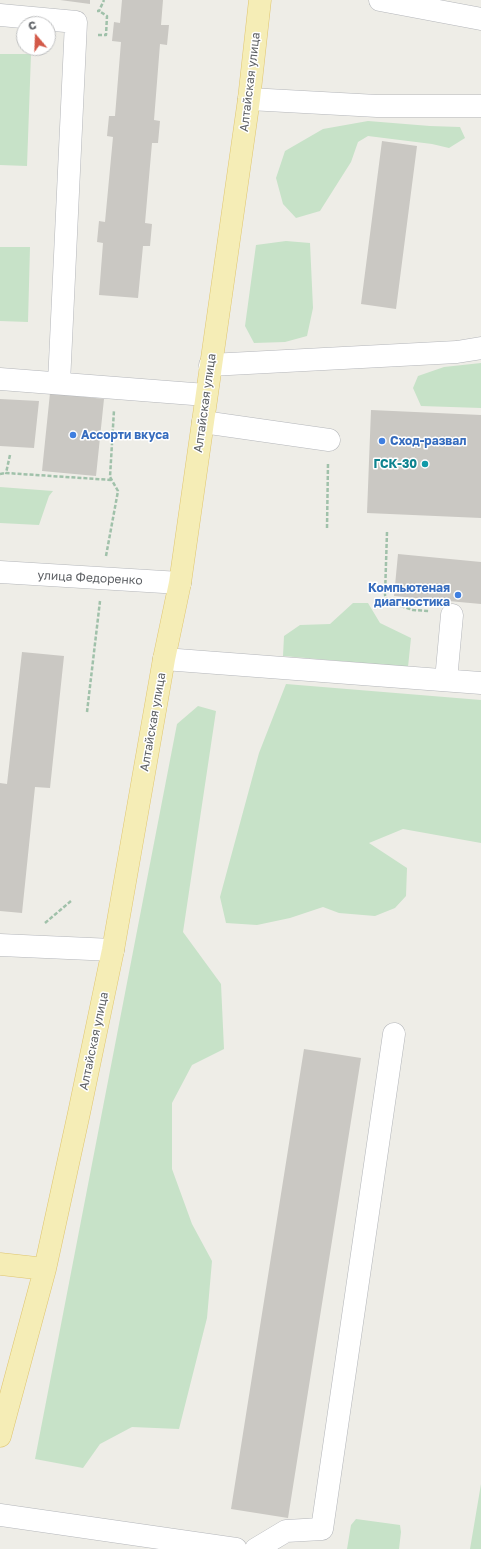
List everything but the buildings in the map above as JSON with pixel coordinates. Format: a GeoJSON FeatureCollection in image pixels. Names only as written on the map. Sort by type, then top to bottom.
{"type":"FeatureCollection","features":[{"type":"Feature","properties":{"kind":"main road","name":"Алтайская улица"},"geometry":{"type":"LineString","coordinates":[[0,1436],[45,1269],[113,950],[164,659],[180,583],[249,99],[260,0]]}},
{"type":"Feature","properties":{"kind":"main road"},"geometry":{"type":"LineString","coordinates":[[0,1264],[45,1269]]}},
{"type":"Feature","properties":{"kind":"street"},"geometry":{"type":"LineString","coordinates":[[380,0],[481,19]]}},
{"type":"Feature","properties":{"kind":"street"},"geometry":{"type":"LineString","coordinates":[[0,15],[76,22],[59,383]]}},
{"type":"Feature","properties":{"kind":"street"},"geometry":{"type":"LineString","coordinates":[[249,99],[377,106],[481,106]]}},
{"type":"Feature","properties":{"kind":"street"},"geometry":{"type":"LineString","coordinates":[[210,365],[449,352],[481,348]]}},
{"type":"Feature","properties":{"kind":"street"},"geometry":{"type":"LineString","coordinates":[[0,379],[206,395]]}},
{"type":"Feature","properties":{"kind":"street"},"geometry":{"type":"LineString","coordinates":[[203,422],[329,440]]}},
{"type":"Feature","properties":{"kind":"street","name":"улица Федоренко"},"geometry":{"type":"LineString","coordinates":[[0,572],[180,583]]}},
{"type":"Feature","properties":{"kind":"street"},"geometry":{"type":"LineString","coordinates":[[446,680],[452,615]]}},
{"type":"Feature","properties":{"kind":"street"},"geometry":{"type":"LineString","coordinates":[[164,659],[481,683]]}},
{"type":"Feature","properties":{"kind":"street"},"geometry":{"type":"LineString","coordinates":[[0,945],[113,950]]}},
{"type":"Feature","properties":{"kind":"street"},"geometry":{"type":"LineString","coordinates":[[256,1549],[286,1531],[322,1529],[394,1034]]}},
{"type":"Feature","properties":{"kind":"street"},"geometry":{"type":"LineString","coordinates":[[0,1516],[141,1542],[236,1549]]}},
{"type":"Feature","properties":{"kind":"path"},"geometry":{"type":"LineString","coordinates":[[87,712],[102,578],[118,491],[110,477],[115,387]]}},
{"type":"Feature","properties":{"kind":"path"},"geometry":{"type":"LineString","coordinates":[[327,528],[329,440]]}},
{"type":"Feature","properties":{"kind":"path"},"geometry":{"type":"LineString","coordinates":[[6,473],[10,455]]}},
{"type":"Feature","properties":{"kind":"path"},"geometry":{"type":"LineString","coordinates":[[0,474],[6,473],[112,480]]}},
{"type":"Feature","properties":{"kind":"path"},"geometry":{"type":"LineString","coordinates":[[387,532],[385,595],[388,602],[413,610],[429,611]]}},
{"type":"Feature","properties":{"kind":"green space"},"geometry":{"type":"Polygon","coordinates":[[[0,54],[31,56],[27,166],[0,165],[0,54]]]}},
{"type":"Feature","properties":{"kind":"green space"},"geometry":{"type":"Polygon","coordinates":[[[368,121],[460,127],[465,138],[449,148],[432,144],[368,136],[358,142],[351,162],[320,211],[296,218],[283,204],[276,178],[285,151],[323,129],[368,121]]]}},
{"type":"Feature","properties":{"kind":"green space"},"geometry":{"type":"Polygon","coordinates":[[[286,241],[310,243],[313,308],[307,336],[285,342],[254,343],[245,326],[256,245],[286,241]]]}},
{"type":"Feature","properties":{"kind":"green space"},"geometry":{"type":"Polygon","coordinates":[[[0,247],[30,247],[28,322],[0,321],[0,247]]]}},
{"type":"Feature","properties":{"kind":"green space"},"geometry":{"type":"Polygon","coordinates":[[[481,363],[481,408],[421,406],[413,388],[418,376],[444,367],[481,363]]]}},
{"type":"Feature","properties":{"kind":"green space"},"geometry":{"type":"Polygon","coordinates":[[[0,487],[53,491],[49,496],[39,525],[0,523],[0,487]]]}},
{"type":"Feature","properties":{"kind":"green space"},"geometry":{"type":"Polygon","coordinates":[[[353,603],[368,603],[380,623],[411,638],[408,667],[283,656],[284,636],[300,625],[330,624],[353,603]]]}},
{"type":"Feature","properties":{"kind":"green space"},"geometry":{"type":"Polygon","coordinates":[[[286,684],[481,700],[481,843],[403,829],[369,843],[407,868],[406,896],[395,908],[375,916],[339,913],[323,907],[290,918],[257,925],[226,923],[220,897],[259,753],[286,684]]]}},
{"type":"Feature","properties":{"kind":"green space"},"geometry":{"type":"Polygon","coordinates":[[[198,706],[216,711],[183,932],[221,984],[224,1049],[192,1065],[172,1103],[172,1169],[192,1224],[212,1261],[207,1318],[179,1429],[132,1427],[100,1444],[83,1468],[35,1459],[177,724],[198,706]]]}},
{"type":"Feature","properties":{"kind":"green space"},"geometry":{"type":"Polygon","coordinates":[[[481,1484],[481,1549],[470,1549],[481,1484]]]}},
{"type":"Feature","properties":{"kind":"green space"},"geometry":{"type":"Polygon","coordinates":[[[356,1519],[400,1525],[401,1532],[399,1549],[347,1549],[351,1525],[356,1519]]]}},
{"type":"Feature","properties":{"kind":"place","name":"Ассорти вкуса"},"geometry":{"type":"Point","coordinates":[73,435]}},
{"type":"Feature","properties":{"kind":"place","name":"Сход-развал"},"geometry":{"type":"Point","coordinates":[382,441]}},
{"type":"Feature","properties":{"kind":"place","name":"ГСК-30"},"geometry":{"type":"Point","coordinates":[425,464]}},
{"type":"Feature","properties":{"kind":"place","name":"Компьютеная диагностика"},"geometry":{"type":"Point","coordinates":[458,595]}}]}
